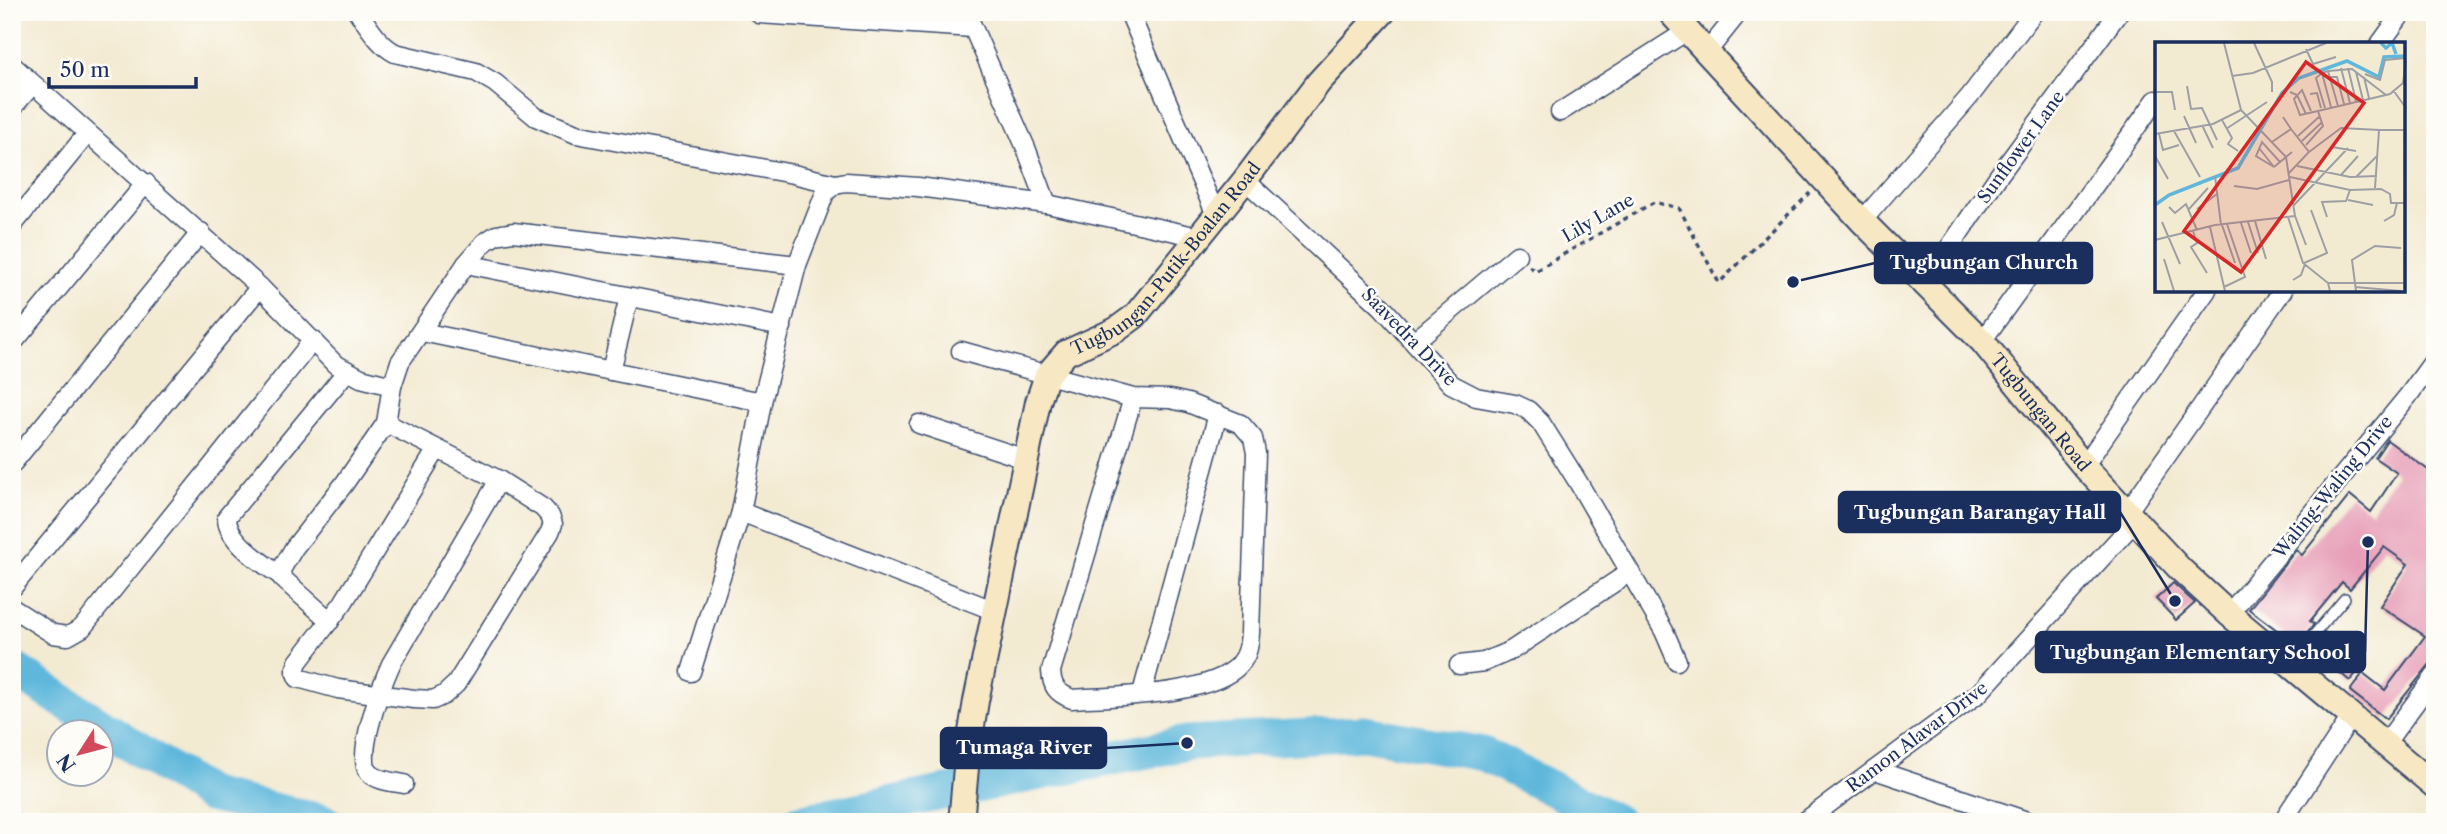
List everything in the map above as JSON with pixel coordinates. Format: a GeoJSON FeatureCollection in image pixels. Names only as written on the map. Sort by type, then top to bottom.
{"type":"FeatureCollection","features":[{"type":"Feature","properties":{"kind":"main road","name":"Tugbungan-Putik-Boalan Road"},"geometry":{"type":"LineString","coordinates":[[961,822],[967,757],[995,611],[1032,422],[1047,375],[1066,353],[1116,330],[1135,316],[1245,180],[1319,82],[1382,12]]}},
{"type":"Feature","properties":{"kind":"main road","name":"Tugbungan Road"},"geometry":{"type":"LineString","coordinates":[[1670,12],[1862,221],[1982,341],[2084,466],[2180,569],[2229,614],[2435,786]]}},
{"type":"Feature","properties":{"kind":"street"},"geometry":{"type":"LineString","coordinates":[[358,12],[387,49],[476,72],[495,83],[536,117],[576,134],[835,184],[918,187],[1047,204],[1199,237]]}},
{"type":"Feature","properties":{"kind":"street"},"geometry":{"type":"LineString","coordinates":[[1129,12],[1216,215]]}},
{"type":"Feature","properties":{"kind":"street"},"geometry":{"type":"LineString","coordinates":[[1707,52],[1739,12]]}},
{"type":"Feature","properties":{"kind":"street"},"geometry":{"type":"LineString","coordinates":[[1862,221],[1970,96],[2034,12]]}},
{"type":"Feature","properties":{"kind":"street","name":"Sunflower Lane"},"geometry":{"type":"LineString","coordinates":[[1925,283],[1999,175],[2119,12]]}},
{"type":"Feature","properties":{"kind":"street"},"geometry":{"type":"LineString","coordinates":[[2381,42],[2403,12]]}},
{"type":"Feature","properties":{"kind":"street"},"geometry":{"type":"LineString","coordinates":[[759,13],[969,20],[1026,148],[1047,204]]}},
{"type":"Feature","properties":{"kind":"street"},"geometry":{"type":"LineString","coordinates":[[1560,112],[1687,31]]}},
{"type":"Feature","properties":{"kind":"street"},"geometry":{"type":"LineString","coordinates":[[12,65],[201,232],[260,287],[313,340],[322,353],[346,372],[392,386]]}},
{"type":"Feature","properties":{"kind":"street"},"geometry":{"type":"LineString","coordinates":[[12,108],[32,85]]}},
{"type":"Feature","properties":{"kind":"street"},"geometry":{"type":"LineString","coordinates":[[1982,341],[2155,103]]}},
{"type":"Feature","properties":{"kind":"street"},"geometry":{"type":"LineString","coordinates":[[12,226],[87,134]]}},
{"type":"Feature","properties":{"kind":"street","name":"Saavedra Drive"},"geometry":{"type":"LineString","coordinates":[[1245,180],[1382,307],[1451,384],[1476,397],[1515,404],[1528,410],[1541,423],[1664,631],[1677,661]]}},
{"type":"Feature","properties":{"kind":"street"},"geometry":{"type":"LineString","coordinates":[[12,344],[146,183]]}},
{"type":"Feature","properties":{"kind":"street"},"geometry":{"type":"LineString","coordinates":[[691,672],[741,512],[762,402],[797,265],[825,193],[835,184]]}},
{"type":"Feature","properties":{"kind":"street"},"geometry":{"type":"LineString","coordinates":[[12,464],[201,232]]}},
{"type":"Feature","properties":{"kind":"street"},"geometry":{"type":"LineString","coordinates":[[280,575],[294,548],[344,484],[386,423],[392,386],[400,362],[466,264],[485,242],[496,235],[513,232],[797,265]]}},
{"type":"Feature","properties":{"kind":"street"},"geometry":{"type":"LineString","coordinates":[[1415,341],[1517,255]]}},
{"type":"Feature","properties":{"kind":"street"},"geometry":{"type":"LineString","coordinates":[[466,264],[782,327]]}},
{"type":"Feature","properties":{"kind":"street"},"geometry":{"type":"LineString","coordinates":[[12,588],[260,287]]}},
{"type":"Feature","properties":{"kind":"street"},"geometry":{"type":"LineString","coordinates":[[2084,466],[2206,292]]}},
{"type":"Feature","properties":{"kind":"street","name":"Ramon Alavar Drive"},"geometry":{"type":"LineString","coordinates":[[1804,822],[1979,694],[2132,515],[2282,292]]}},
{"type":"Feature","properties":{"kind":"street"},"geometry":{"type":"LineString","coordinates":[[611,371],[629,297]]}},
{"type":"Feature","properties":{"kind":"street"},"geometry":{"type":"LineString","coordinates":[[422,332],[762,402]]}},
{"type":"Feature","properties":{"kind":"street"},"geometry":{"type":"LineString","coordinates":[[12,608],[53,634],[68,636],[82,628],[313,340]]}},
{"type":"Feature","properties":{"kind":"street"},"geometry":{"type":"LineString","coordinates":[[961,351],[1133,398],[1170,399],[1241,424],[1253,438],[1256,453],[1251,633],[1248,650],[1242,662],[1224,677],[1202,686],[1072,699],[1059,694],[1052,684],[1051,671],[1133,398]]}},
{"type":"Feature","properties":{"kind":"street","name":"Waling-Waling Drive"},"geometry":{"type":"LineString","coordinates":[[2229,614],[2408,396],[2435,359]]}},
{"type":"Feature","properties":{"kind":"street"},"geometry":{"type":"LineString","coordinates":[[330,621],[280,575],[263,564],[226,526],[227,517],[346,372]]}},
{"type":"Feature","properties":{"kind":"street"},"geometry":{"type":"LineString","coordinates":[[1142,693],[1218,414]]}},
{"type":"Feature","properties":{"kind":"street"},"geometry":{"type":"LineString","coordinates":[[386,423],[499,480],[543,508],[553,524],[456,684],[443,695],[433,700],[414,699],[338,689],[296,676],[299,662],[351,591],[437,449]]}},
{"type":"Feature","properties":{"kind":"street"},"geometry":{"type":"LineString","coordinates":[[919,424],[1025,459]]}},
{"type":"Feature","properties":{"kind":"street"},"geometry":{"type":"LineString","coordinates":[[404,784],[372,776],[367,770],[365,752],[378,694],[391,664],[499,480]]}},
{"type":"Feature","properties":{"kind":"street"},"geometry":{"type":"LineString","coordinates":[[741,512],[995,611]]}},
{"type":"Feature","properties":{"kind":"street"},"geometry":{"type":"LineString","coordinates":[[1459,665],[1484,662],[1512,650],[1630,572]]}},
{"type":"Feature","properties":{"kind":"street"},"geometry":{"type":"LineString","coordinates":[[2385,744],[2435,677]]}},
{"type":"Feature","properties":{"kind":"street"},"geometry":{"type":"LineString","coordinates":[[2282,822],[2351,717]]}},
{"type":"Feature","properties":{"kind":"street"},"geometry":{"type":"LineString","coordinates":[[1875,770],[2030,822]]}},
{"type":"Feature","properties":{"kind":"lane"},"geometry":{"type":"LineString","coordinates":[[2289,665],[2345,598]]}},
{"type":"Feature","properties":{"kind":"path","name":"Lily Lane"},"geometry":{"type":"LineString","coordinates":[[1517,255],[1535,271],[1654,202],[1679,208],[1719,283],[1824,179]]}},
{"type":"Feature","properties":{"kind":"building"},"geometry":{"type":"Polygon","coordinates":[[[2387,440],[2435,475],[2435,658],[2386,719],[2350,691],[2363,673],[2385,690],[2425,636],[2380,606],[2408,564],[2384,547],[2350,589],[2342,582],[2310,621],[2314,624],[2301,640],[2297,637],[2293,642],[2249,609],[2296,550],[2302,555],[2350,495],[2371,512],[2397,473],[2375,458],[2387,440]]]}},
{"type":"Feature","properties":{"kind":"building"},"geometry":{"type":"Polygon","coordinates":[[[2173,583],[2195,603],[2176,620],[2156,599],[2173,583]]]}},
{"type":"Feature","properties":{"kind":"building"},"geometry":{"type":"Polygon","coordinates":[[[2324,633],[2363,665],[2350,681],[2311,649],[2324,633]]]}},
{"type":"Feature","properties":{"kind":"waterway"},"geometry":{"type":"LineString","coordinates":[[12,668],[209,795],[325,822]]}},
{"type":"Feature","properties":{"kind":"waterway"},"geometry":{"type":"LineString","coordinates":[[799,822],[1187,743],[1364,733],[1483,754],[1617,822]]}},
{"type":"Feature","properties":{"kind":"place","name":"Tugbungan Church"},"geometry":{"type":"Point","coordinates":[1793,282]}},
{"type":"Feature","properties":{"kind":"place","name":"Tugbungan Elementary School"},"geometry":{"type":"Point","coordinates":[2368,542]}},
{"type":"Feature","properties":{"kind":"place","name":"Tugbungan Barangay Hall"},"geometry":{"type":"Point","coordinates":[2175,601]}},
{"type":"Feature","properties":{"kind":"place","name":"Tumaga River"},"geometry":{"type":"Point","coordinates":[1187,743]}}]}
